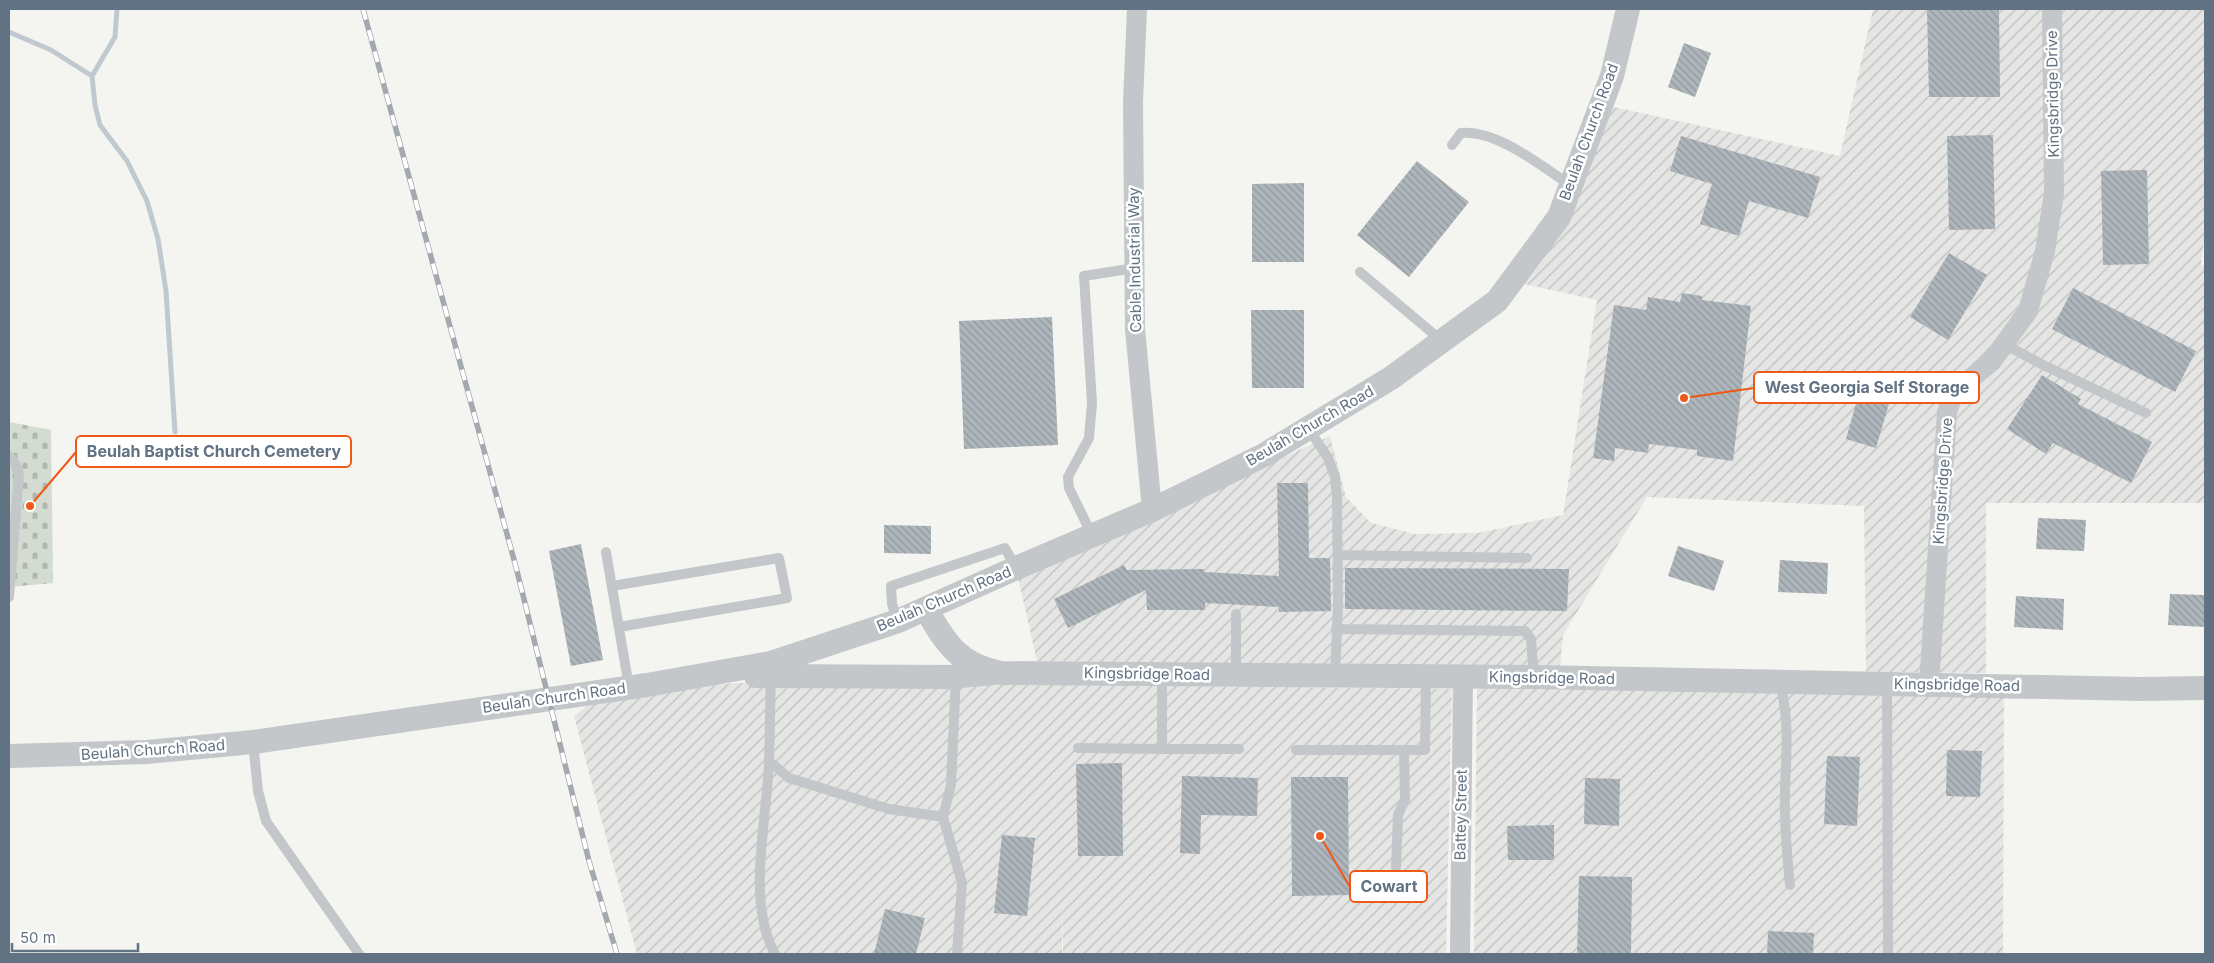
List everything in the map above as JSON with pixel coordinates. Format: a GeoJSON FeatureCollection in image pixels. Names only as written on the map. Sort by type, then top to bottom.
{"type":"FeatureCollection","features":[{"type":"Feature","properties":{"kind":"street","name":"Cable Industrial Way"},"geometry":{"type":"LineString","coordinates":[[1137,9],[1133,102],[1135,329],[1152,510]]}},
{"type":"Feature","properties":{"kind":"street","name":"Beulah Church Road"},"geometry":{"type":"LineString","coordinates":[[9,756],[147,752],[253,742],[710,675],[771,670],[793,658],[898,621],[1152,510],[1264,454],[1392,378],[1497,301],[1559,217],[1612,76],[1628,9]]}},
{"type":"Feature","properties":{"kind":"street","name":"Kingsbridge Drive"},"geometry":{"type":"LineString","coordinates":[[1929,685],[1947,412],[1952,398],[1963,385],[1992,361],[2028,311],[2045,251],[2054,193],[2052,9]]}},
{"type":"Feature","properties":{"kind":"street","name":"Kingsbridge Road"},"geometry":{"type":"LineString","coordinates":[[926,609],[942,637],[956,652],[981,669],[1001,672],[1162,675],[1463,676],[2141,689],[2205,688]]}},
{"type":"Feature","properties":{"kind":"street"},"geometry":{"type":"LineString","coordinates":[[771,670],[956,677],[1001,672]]}},
{"type":"Feature","properties":{"kind":"street","name":"Battey Street"},"geometry":{"type":"LineString","coordinates":[[1460,954],[1463,676]]}},
{"type":"Feature","properties":{"kind":"lane"},"geometry":{"type":"LineString","coordinates":[[1452,145],[1461,133],[1471,132],[1490,136],[1570,184]]}},
{"type":"Feature","properties":{"kind":"lane"},"geometry":{"type":"LineString","coordinates":[[1092,535],[1068,488],[1068,477],[1089,438],[1091,412],[1084,276],[1135,268]]}},
{"type":"Feature","properties":{"kind":"lane"},"geometry":{"type":"LineString","coordinates":[[1360,272],[1442,341]]}},
{"type":"Feature","properties":{"kind":"lane"},"geometry":{"type":"LineString","coordinates":[[2004,344],[2043,365],[2146,413]]}},
{"type":"Feature","properties":{"kind":"lane"},"geometry":{"type":"LineString","coordinates":[[1308,428],[1328,458],[1335,477],[1338,555],[1335,676]]}},
{"type":"Feature","properties":{"kind":"lane"},"geometry":{"type":"LineString","coordinates":[[9,456],[15,463],[19,474],[9,596]]}},
{"type":"Feature","properties":{"kind":"lane"},"geometry":{"type":"LineString","coordinates":[[898,621],[892,604],[891,586],[1005,548],[1016,568]]}},
{"type":"Feature","properties":{"kind":"lane"},"geometry":{"type":"LineString","coordinates":[[606,552],[630,687]]}},
{"type":"Feature","properties":{"kind":"lane"},"geometry":{"type":"LineString","coordinates":[[1338,555],[1527,558]]}},
{"type":"Feature","properties":{"kind":"lane"},"geometry":{"type":"LineString","coordinates":[[612,586],[779,558],[787,598],[619,627]]}},
{"type":"Feature","properties":{"kind":"lane"},"geometry":{"type":"LineString","coordinates":[[1236,614],[1236,675]]}},
{"type":"Feature","properties":{"kind":"lane"},"geometry":{"type":"LineString","coordinates":[[1336,628],[1525,630],[1532,640],[1534,677]]}},
{"type":"Feature","properties":{"kind":"lane"},"geometry":{"type":"LineString","coordinates":[[956,652],[951,786],[943,817],[962,883],[957,954]]}},
{"type":"Feature","properties":{"kind":"lane"},"geometry":{"type":"LineString","coordinates":[[771,670],[769,761],[759,907],[766,939],[775,954]]}},
{"type":"Feature","properties":{"kind":"lane"},"geometry":{"type":"LineString","coordinates":[[1162,675],[1162,748]]}},
{"type":"Feature","properties":{"kind":"lane"},"geometry":{"type":"LineString","coordinates":[[1296,750],[1425,750],[1426,676]]}},
{"type":"Feature","properties":{"kind":"lane"},"geometry":{"type":"LineString","coordinates":[[1780,682],[1785,704],[1788,739],[1785,836],[1790,885]]}},
{"type":"Feature","properties":{"kind":"lane"},"geometry":{"type":"LineString","coordinates":[[1887,684],[1888,954]]}},
{"type":"Feature","properties":{"kind":"lane"},"geometry":{"type":"LineString","coordinates":[[253,742],[258,790],[266,820],[359,954]]}},
{"type":"Feature","properties":{"kind":"lane"},"geometry":{"type":"LineString","coordinates":[[1078,748],[1239,748]]}},
{"type":"Feature","properties":{"kind":"lane"},"geometry":{"type":"LineString","coordinates":[[1396,867],[1398,815],[1405,800],[1404,750]]}},
{"type":"Feature","properties":{"kind":"lane"},"geometry":{"type":"LineString","coordinates":[[769,761],[789,778],[889,809],[943,817]]}},
{"type":"Feature","properties":{"kind":"shaded area"},"geometry":{"type":"Polygon","coordinates":[[[1873,9],[2205,9],[2205,235],[2201,264],[2205,266],[2205,503],[1986,503],[1986,673],[1866,672],[1864,506],[1647,497],[1563,635],[1560,667],[1037,661],[1018,578],[1330,436],[1346,497],[1371,523],[1415,534],[1478,533],[1563,515],[1597,300],[1519,283],[1609,106],[1840,156],[1873,9]]]}},
{"type":"Feature","properties":{"kind":"shaded area"},"geometry":{"type":"Polygon","coordinates":[[[855,682],[1452,689],[1446,954],[1063,954],[1063,900],[1062,954],[637,954],[574,716],[595,699],[733,683],[855,682]]]}},
{"type":"Feature","properties":{"kind":"shaded area"},"geometry":{"type":"Polygon","coordinates":[[[1477,683],[2004,696],[2003,954],[1474,954],[1477,683]]]}},
{"type":"Feature","properties":{"kind":"green space"},"geometry":{"type":"Polygon","coordinates":[[[9,422],[51,430],[53,583],[9,587],[9,422]]]}},
{"type":"Feature","properties":{"kind":"building"},"geometry":{"type":"Polygon","coordinates":[[[1927,9],[1999,9],[2000,97],[1929,97],[1927,9]]]}},
{"type":"Feature","properties":{"kind":"building"},"geometry":{"type":"Polygon","coordinates":[[[1684,43],[1711,53],[1695,97],[1668,87],[1684,43]]]}},
{"type":"Feature","properties":{"kind":"building"},"geometry":{"type":"Polygon","coordinates":[[[1993,135],[1995,229],[1949,230],[1947,136],[1993,135]]]}},
{"type":"Feature","properties":{"kind":"building"},"geometry":{"type":"Polygon","coordinates":[[[1681,136],[1820,177],[1808,218],[1749,201],[1739,236],[1700,224],[1712,184],[1670,171],[1681,136]]]}},
{"type":"Feature","properties":{"kind":"building"},"geometry":{"type":"Polygon","coordinates":[[[1417,161],[1469,202],[1409,277],[1357,235],[1417,161]]]}},
{"type":"Feature","properties":{"kind":"building"},"geometry":{"type":"Polygon","coordinates":[[[2147,170],[2149,264],[2103,265],[2101,171],[2147,170]]]}},
{"type":"Feature","properties":{"kind":"building"},"geometry":{"type":"Polygon","coordinates":[[[1304,183],[1304,262],[1252,262],[1252,184],[1304,183]]]}},
{"type":"Feature","properties":{"kind":"building"},"geometry":{"type":"Polygon","coordinates":[[[1949,253],[1987,275],[1948,340],[1910,317],[1949,253]]]}},
{"type":"Feature","properties":{"kind":"building"},"geometry":{"type":"Polygon","coordinates":[[[2073,288],[2196,351],[2175,392],[2052,329],[2073,288]]]}},
{"type":"Feature","properties":{"kind":"building"},"geometry":{"type":"Polygon","coordinates":[[[1682,293],[1702,296],[1702,300],[1751,306],[1733,461],[1697,456],[1697,450],[1649,444],[1648,453],[1615,448],[1614,461],[1593,458],[1614,305],[1646,310],[1648,297],[1680,302],[1682,293]]]}},
{"type":"Feature","properties":{"kind":"building"},"geometry":{"type":"Polygon","coordinates":[[[1251,310],[1304,310],[1304,388],[1252,388],[1251,310]]]}},
{"type":"Feature","properties":{"kind":"building"},"geometry":{"type":"Polygon","coordinates":[[[1052,317],[1058,445],[964,449],[959,321],[1052,317]]]}},
{"type":"Feature","properties":{"kind":"building"},"geometry":{"type":"Polygon","coordinates":[[[2042,375],[2081,399],[2078,404],[2152,442],[2131,483],[2053,443],[2046,454],[2007,429],[2042,375]]]}},
{"type":"Feature","properties":{"kind":"building"},"geometry":{"type":"Polygon","coordinates":[[[1863,379],[1894,387],[1876,448],[1846,439],[1863,379]]]}},
{"type":"Feature","properties":{"kind":"building"},"geometry":{"type":"Polygon","coordinates":[[[1277,483],[1308,483],[1309,558],[1330,558],[1331,611],[1279,612],[1279,607],[1205,603],[1205,610],[1147,610],[1146,590],[1068,628],[1054,599],[1124,565],[1127,570],[1204,569],[1204,572],[1279,576],[1277,483]]]}},
{"type":"Feature","properties":{"kind":"building"},"geometry":{"type":"Polygon","coordinates":[[[2038,518],[2086,520],[2084,551],[2036,549],[2038,518]]]}},
{"type":"Feature","properties":{"kind":"building"},"geometry":{"type":"Polygon","coordinates":[[[884,525],[931,526],[931,554],[884,553],[884,525]]]}},
{"type":"Feature","properties":{"kind":"building"},"geometry":{"type":"Polygon","coordinates":[[[581,544],[603,660],[571,666],[549,551],[581,544]]]}},
{"type":"Feature","properties":{"kind":"building"},"geometry":{"type":"Polygon","coordinates":[[[1678,546],[1724,561],[1714,591],[1668,576],[1678,546]]]}},
{"type":"Feature","properties":{"kind":"building"},"geometry":{"type":"Polygon","coordinates":[[[1780,560],[1828,563],[1827,594],[1778,592],[1780,560]]]}},
{"type":"Feature","properties":{"kind":"building"},"geometry":{"type":"Polygon","coordinates":[[[1345,568],[1569,569],[1567,611],[1345,609],[1345,568]]]}},
{"type":"Feature","properties":{"kind":"building"},"geometry":{"type":"Polygon","coordinates":[[[2170,594],[2205,595],[2205,627],[2168,625],[2170,594]]]}},
{"type":"Feature","properties":{"kind":"building"},"geometry":{"type":"Polygon","coordinates":[[[2016,596],[2064,599],[2063,630],[2014,627],[2016,596]]]}},
{"type":"Feature","properties":{"kind":"building"},"geometry":{"type":"Polygon","coordinates":[[[1947,750],[1982,751],[1980,797],[1946,796],[1947,750]]]}},
{"type":"Feature","properties":{"kind":"building"},"geometry":{"type":"Polygon","coordinates":[[[1827,756],[1860,757],[1857,826],[1824,824],[1827,756]]]}},
{"type":"Feature","properties":{"kind":"building"},"geometry":{"type":"Polygon","coordinates":[[[1122,763],[1123,856],[1078,856],[1076,764],[1122,763]]]}},
{"type":"Feature","properties":{"kind":"building"},"geometry":{"type":"Polygon","coordinates":[[[1182,776],[1258,778],[1257,816],[1201,815],[1200,854],[1180,853],[1182,776]]]}},
{"type":"Feature","properties":{"kind":"building"},"geometry":{"type":"Polygon","coordinates":[[[1291,777],[1348,777],[1349,895],[1292,896],[1291,777]]]}},
{"type":"Feature","properties":{"kind":"building"},"geometry":{"type":"Polygon","coordinates":[[[1585,778],[1620,779],[1619,826],[1584,824],[1585,778]]]}},
{"type":"Feature","properties":{"kind":"building"},"geometry":{"type":"Polygon","coordinates":[[[1554,825],[1554,860],[1508,860],[1507,826],[1554,825]]]}},
{"type":"Feature","properties":{"kind":"building"},"geometry":{"type":"Polygon","coordinates":[[[1002,835],[1035,838],[1027,916],[994,913],[1002,835]]]}},
{"type":"Feature","properties":{"kind":"building"},"geometry":{"type":"Polygon","coordinates":[[[1579,876],[1632,877],[1631,954],[1577,954],[1579,876]]]}},
{"type":"Feature","properties":{"kind":"building"},"geometry":{"type":"Polygon","coordinates":[[[885,909],[925,918],[916,954],[874,954],[885,909]]]}},
{"type":"Feature","properties":{"kind":"building"},"geometry":{"type":"Polygon","coordinates":[[[1768,931],[1814,933],[1813,954],[1767,954],[1768,931]]]}},
{"type":"Feature","properties":{"kind":"waterway"},"geometry":{"type":"LineString","coordinates":[[117,9],[115,37],[92,76],[95,105],[100,125],[127,161],[147,201],[158,239],[166,291],[175,432]]}},
{"type":"Feature","properties":{"kind":"waterway"},"geometry":{"type":"LineString","coordinates":[[9,32],[51,50],[92,76]]}},
{"type":"Feature","properties":{"kind":"railway"},"geometry":{"type":"LineString","coordinates":[[363,9],[516,567],[589,861],[617,954]]}},
{"type":"Feature","properties":{"kind":"place","name":"West Georgia Self Storage"},"geometry":{"type":"Point","coordinates":[1684,398]}},
{"type":"Feature","properties":{"kind":"place","name":"Beulah Baptist Church Cemetery"},"geometry":{"type":"Point","coordinates":[30,506]}},
{"type":"Feature","properties":{"kind":"place","name":"Cowart"},"geometry":{"type":"Point","coordinates":[1320,836]}}]}
